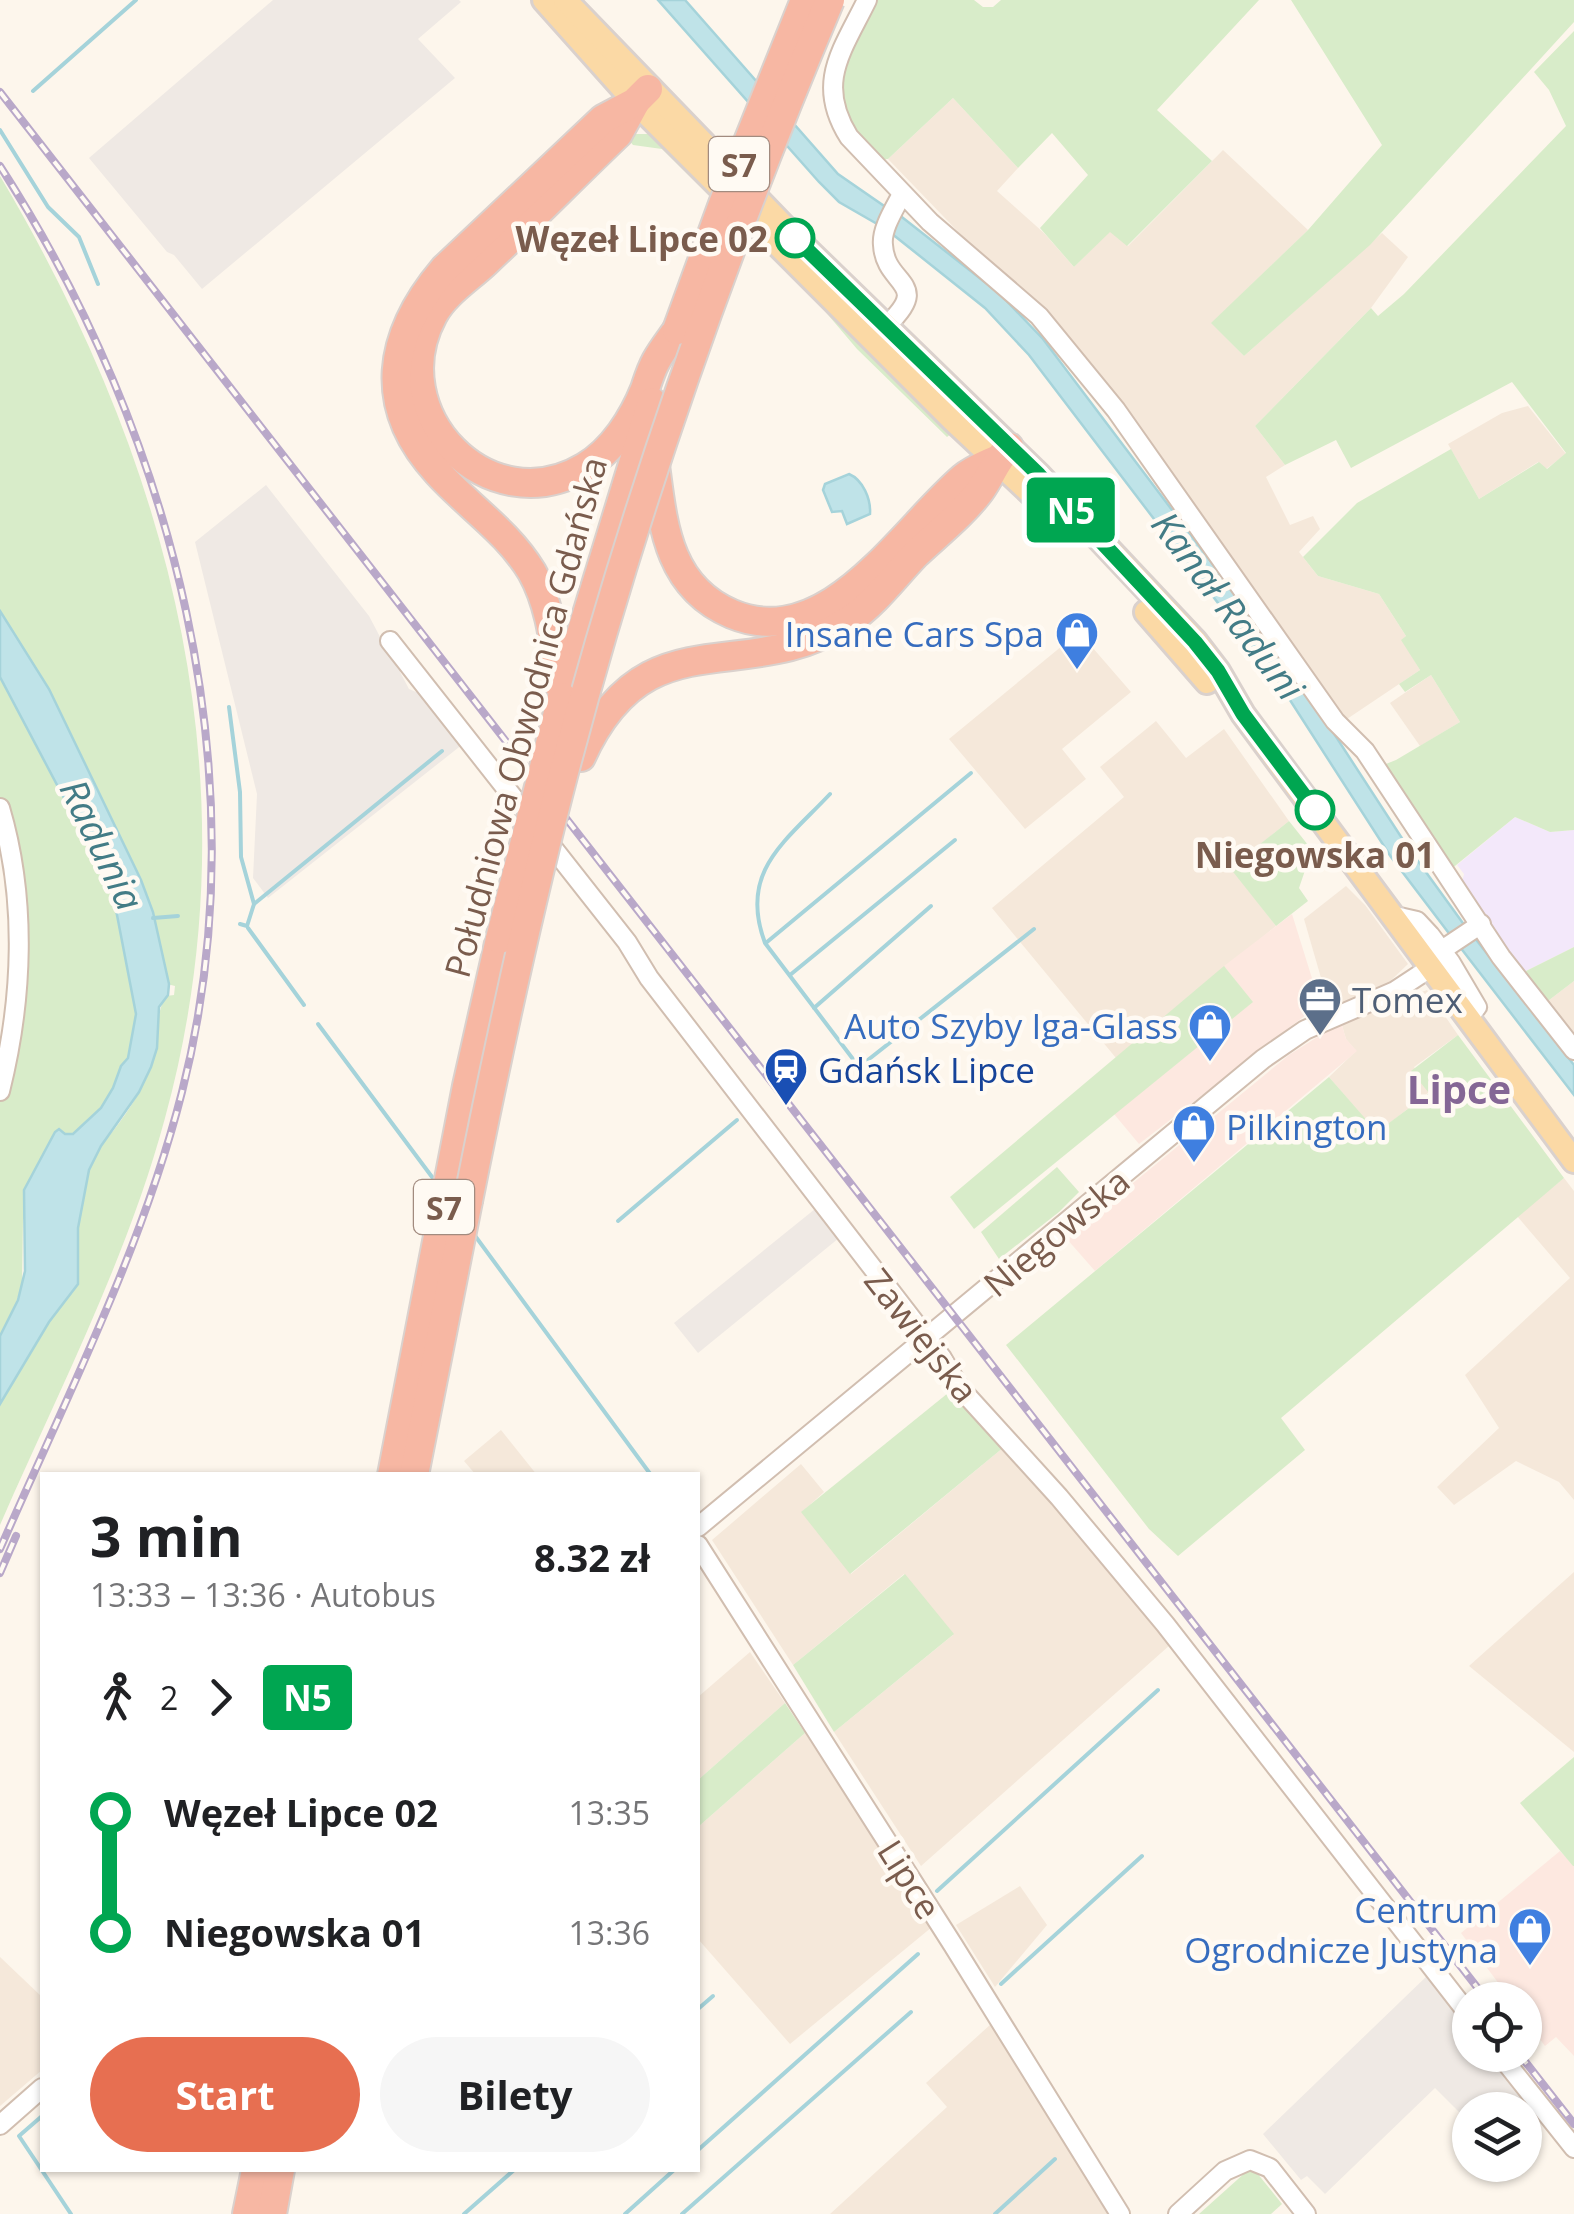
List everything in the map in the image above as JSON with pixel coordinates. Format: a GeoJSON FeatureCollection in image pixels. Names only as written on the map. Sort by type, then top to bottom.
{"type":"FeatureCollection","features":[{"type":"Feature","properties":{"kind":"highway","name":"Południowa Obwodnica Gdańska"},"geometry":{"type":"LineString","coordinates":[[393,1472],[479,1031],[562,697],[612,526],[678,330],[723,204],[805,0]]}},
{"type":"Feature","properties":{"kind":"highway","name":"Południowa Obwodnica Gdańska"},"geometry":{"type":"LineString","coordinates":[[415,1472],[507,1009],[550,826],[604,631],[655,466],[730,251],[830,0]]}},
{"type":"Feature","properties":{"kind":"highway"},"geometry":{"type":"LineString","coordinates":[[562,697],[546,607],[537,582],[498,529],[419,451],[404,424],[396,386],[397,358],[406,325],[421,297],[444,269],[618,134],[642,96]]}},
{"type":"Feature","properties":{"kind":"highway"},"geometry":{"type":"LineString","coordinates":[[541,192],[441,303],[426,331],[418,364],[421,397],[431,423],[448,446],[476,468],[519,481],[552,480],[584,467],[611,446],[622,431],[654,364],[678,330]]}},
{"type":"Feature","properties":{"kind":"highway"},"geometry":{"type":"LineString","coordinates":[[655,466],[666,536],[680,571],[704,598],[719,608],[758,621],[786,620],[824,607],[945,511],[980,491],[1002,453]]}},
{"type":"Feature","properties":{"kind":"highway"},"geometry":{"type":"LineString","coordinates":[[550,826],[571,789],[595,729],[627,688],[675,665],[767,651],[830,631],[866,607],[945,511]]}},
{"type":"Feature","properties":{"kind":"highway"},"geometry":{"type":"LineString","coordinates":[[247,2214],[256,2172]]}},
{"type":"Feature","properties":{"kind":"highway"},"geometry":{"type":"LineString","coordinates":[[272,2214],[280,2172]]}},
{"type":"Feature","properties":{"kind":"main road"},"geometry":{"type":"LineString","coordinates":[[544,0],[1195,642],[1218,671],[1243,714],[1394,916],[1442,953],[1470,1017],[1574,1161]]}},
{"type":"Feature","properties":{"kind":"main road"},"geometry":{"type":"LineString","coordinates":[[565,0],[642,96],[887,326],[1002,453]]}},
{"type":"Feature","properties":{"kind":"street"},"geometry":{"type":"LineString","coordinates":[[866,0],[835,65],[831,92],[849,138],[899,200],[1039,316],[1116,410],[1335,721],[1365,751],[1477,926],[1574,1050]]}},
{"type":"Feature","properties":{"kind":"street"},"geometry":{"type":"LineString","coordinates":[[887,326],[908,300],[908,290],[883,250],[884,234],[899,200]]}},
{"type":"Feature","properties":{"kind":"street","name":"Zawiejska"},"geometry":{"type":"LineString","coordinates":[[390,641],[627,942],[649,978],[959,1387],[1059,1497],[1165,1624],[1452,1993]]}},
{"type":"Feature","properties":{"kind":"street"},"geometry":{"type":"LineString","coordinates":[[0,808],[14,864],[18,911],[13,1027],[0,1091]]}},
{"type":"Feature","properties":{"kind":"street","name":"Niegowska"},"geometry":{"type":"LineString","coordinates":[[700,1525],[1263,1059],[1305,1030],[1395,991],[1477,926]]}},
{"type":"Feature","properties":{"kind":"street","name":"Lipce"},"geometry":{"type":"LineString","coordinates":[[700,1549],[1120,2214]]}},
{"type":"Feature","properties":{"kind":"street"},"geometry":{"type":"LineString","coordinates":[[1514,2072],[1574,2148]]}},
{"type":"Feature","properties":{"kind":"street"},"geometry":{"type":"LineString","coordinates":[[0,2126],[40,2090]]}},
{"type":"Feature","properties":{"kind":"street"},"geometry":{"type":"LineString","coordinates":[[1178,2214],[1225,2172],[1250,2160],[1270,2168],[1306,2214]]}},
{"type":"Feature","properties":{"kind":"shaded area"},"geometry":{"type":"Polygon","coordinates":[[[273,0],[459,0],[418,39],[455,78],[202,289],[89,158],[273,0]]]}},
{"type":"Feature","properties":{"kind":"shaded area"},"geometry":{"type":"Polygon","coordinates":[[[953,98],[1018,168],[997,191],[1044,233],[1074,267],[1110,231],[1128,246],[1223,150],[1308,230],[1212,323],[1244,356],[1382,233],[1408,257],[1371,308],[1255,426],[1285,465],[1266,477],[1290,525],[1313,516],[1320,529],[1299,552],[1318,576],[1379,594],[1406,636],[1402,640],[1420,670],[1344,721],[1293,650],[998,273],[888,159],[953,98]]]}},
{"type":"Feature","properties":{"kind":"shaded area"},"geometry":{"type":"Polygon","coordinates":[[[1528,406],[1566,454],[1546,469],[1538,462],[1479,499],[1448,444],[1502,413],[1528,406]]]}},
{"type":"Feature","properties":{"kind":"shaded area"},"geometry":{"type":"Polygon","coordinates":[[[266,485],[369,616],[388,652],[402,668],[400,672],[409,689],[423,695],[463,744],[268,898],[253,878],[257,794],[195,542],[266,485]]]}},
{"type":"Feature","properties":{"kind":"shaded area"},"geometry":{"type":"Polygon","coordinates":[[[1079,632],[1131,692],[1062,749],[1086,779],[1025,829],[949,739],[1079,632]]]}},
{"type":"Feature","properties":{"kind":"shaded area"},"geometry":{"type":"Polygon","coordinates":[[[1431,675],[1460,722],[1420,746],[1390,703],[1431,675]]]}},
{"type":"Feature","properties":{"kind":"shaded area"},"geometry":{"type":"Polygon","coordinates":[[[1156,721],[1186,758],[1224,729],[1289,821],[1231,868],[1276,926],[1116,1058],[992,908],[1124,797],[1100,767],[1156,721]]]}},
{"type":"Feature","properties":{"kind":"shaded area"},"geometry":{"type":"Polygon","coordinates":[[[1515,817],[1550,832],[1574,830],[1574,947],[1520,974],[1502,941],[1461,886],[1464,874],[1457,865],[1515,817]]]}},
{"type":"Feature","properties":{"kind":"shaded area"},"geometry":{"type":"Polygon","coordinates":[[[1346,886],[1365,905],[1408,964],[1386,985],[1330,1009],[1304,919],[1346,886]]]}},
{"type":"Feature","properties":{"kind":"shaded area"},"geometry":{"type":"Polygon","coordinates":[[[1292,914],[1320,1004],[1139,1144],[1114,1114],[1252,1002],[1224,966],[1292,914]]]}},
{"type":"Feature","properties":{"kind":"shaded area"},"geometry":{"type":"Polygon","coordinates":[[[1574,981],[1574,1040],[1544,1004],[1574,981]]]}},
{"type":"Feature","properties":{"kind":"shaded area"},"geometry":{"type":"Polygon","coordinates":[[[1427,990],[1458,1035],[1414,1067],[1429,1092],[1377,1133],[1329,1077],[1356,1051],[1346,1039],[1341,1022],[1427,990]]]}},
{"type":"Feature","properties":{"kind":"shaded area"},"geometry":{"type":"Polygon","coordinates":[[[1341,1022],[1346,1039],[1357,1051],[1095,1271],[1066,1238],[1289,1055],[1341,1022]]]}},
{"type":"Feature","properties":{"kind":"shaded area"},"geometry":{"type":"Polygon","coordinates":[[[1564,1178],[1574,1191],[1574,1500],[1559,1482],[1516,1461],[1454,1505],[1437,1487],[1499,1428],[1465,1375],[1570,1278],[1517,1216],[1564,1178]]]}},
{"type":"Feature","properties":{"kind":"shaded area"},"geometry":{"type":"Polygon","coordinates":[[[815,1209],[839,1238],[698,1353],[674,1323],[815,1209]]]}},
{"type":"Feature","properties":{"kind":"shaded area"},"geometry":{"type":"Polygon","coordinates":[[[501,1430],[535,1472],[473,1472],[464,1461],[501,1430]]]}},
{"type":"Feature","properties":{"kind":"shaded area"},"geometry":{"type":"Polygon","coordinates":[[[1004,1447],[1170,1645],[921,1866],[834,1732],[953,1635],[904,1574],[793,1665],[712,1540],[801,1464],[824,1492],[802,1512],[851,1574],[1004,1447]]]}},
{"type":"Feature","properties":{"kind":"shaded area"},"geometry":{"type":"Polygon","coordinates":[[[1574,1572],[1574,1752],[1469,1666],[1574,1572]]]}},
{"type":"Feature","properties":{"kind":"shaded area"},"geometry":{"type":"Polygon","coordinates":[[[750,1652],[785,1703],[700,1778],[700,1695],[750,1652]]]}},
{"type":"Feature","properties":{"kind":"shaded area"},"geometry":{"type":"Polygon","coordinates":[[[805,1733],[932,1927],[790,2044],[700,1941],[700,1825],[805,1733]]]}},
{"type":"Feature","properties":{"kind":"shaded area","name":"Centrum Ogrodnicze Justyna"},"geometry":{"type":"Polygon","coordinates":[[[1560,1851],[1574,1866],[1574,2056],[1556,2037],[1545,2046],[1542,2042],[1542,1982],[1498,1982],[1461,1933],[1560,1851]]]}},
{"type":"Feature","properties":{"kind":"shaded area"},"geometry":{"type":"Polygon","coordinates":[[[1020,1886],[1047,1925],[995,1987],[956,1925],[1020,1886]]]}},
{"type":"Feature","properties":{"kind":"shaded area"},"geometry":{"type":"Polygon","coordinates":[[[0,1957],[40,1995],[40,2072],[0,2106],[0,1957]]]}},
{"type":"Feature","properties":{"kind":"shaded area"},"geometry":{"type":"Polygon","coordinates":[[[1429,1974],[1452,2002],[1452,2072],[1504,2072],[1519,2092],[1452,2092],[1452,2105],[1435,2088],[1325,2194],[1307,2176],[1301,2180],[1263,2134],[1429,1974]]]}},
{"type":"Feature","properties":{"kind":"shaded area"},"geometry":{"type":"Polygon","coordinates":[[[991,2024],[1109,2214],[830,2214],[947,2107],[926,2083],[991,2024]]]}},
{"type":"Feature","properties":{"kind":"green space"},"geometry":{"type":"Polygon","coordinates":[[[872,0],[974,0],[983,7],[993,7],[1001,0],[1259,0],[1157,110],[1212,161],[1127,246],[1110,232],[1074,267],[1040,228],[1088,175],[1052,133],[1018,168],[953,98],[888,159],[879,160],[860,136],[848,116],[841,83],[844,66],[872,0]]]}},
{"type":"Feature","properties":{"kind":"green space"},"geometry":{"type":"Polygon","coordinates":[[[1291,0],[1574,0],[1574,22],[1370,245],[1244,356],[1211,323],[1308,230],[1382,145],[1291,0]]]}},
{"type":"Feature","properties":{"kind":"green space"},"geometry":{"type":"Polygon","coordinates":[[[1574,31],[1574,830],[1550,832],[1515,817],[1450,870],[1381,766],[1460,722],[1431,675],[1405,692],[1399,684],[1420,670],[1401,640],[1406,636],[1379,594],[1318,576],[1303,557],[1357,503],[1451,449],[1479,499],[1539,462],[1547,469],[1566,453],[1512,382],[1351,468],[1336,440],[1285,465],[1255,426],[1371,308],[1378,316],[1404,294],[1566,126],[1549,90],[1534,72],[1574,31]]]}},
{"type":"Feature","properties":{"kind":"green space"},"geometry":{"type":"Polygon","coordinates":[[[653,134],[952,433],[947,437],[857,349],[818,303],[662,149],[633,145],[627,138],[653,134]]]}},
{"type":"Feature","properties":{"kind":"green space"},"geometry":{"type":"Polygon","coordinates":[[[0,176],[60,286],[111,399],[152,514],[181,631],[198,751],[202,872],[191,994],[165,1118],[149,1171],[90,1324],[0,1525],[0,1404],[49,1322],[79,1225],[62,1190],[136,1098],[154,1055],[162,1003],[166,996],[174,995],[175,986],[167,984],[153,912],[0,611],[0,176]]]}},
{"type":"Feature","properties":{"kind":"green space"},"geometry":{"type":"Polygon","coordinates":[[[0,677],[80,826],[103,856],[135,929],[136,1022],[129,1070],[23,1220],[22,1286],[0,1345],[0,1102],[8,1072],[14,847],[0,797],[0,677]]]}},
{"type":"Feature","properties":{"kind":"green space"},"geometry":{"type":"Polygon","coordinates":[[[1289,821],[1312,850],[1299,888],[1308,901],[1276,926],[1230,868],[1289,821]]]}},
{"type":"Feature","properties":{"kind":"green space"},"geometry":{"type":"Polygon","coordinates":[[[1574,947],[1574,981],[1544,1004],[1533,991],[1534,985],[1520,974],[1574,947]]]}},
{"type":"Feature","properties":{"kind":"green space"},"geometry":{"type":"Polygon","coordinates":[[[1224,966],[1253,1002],[974,1229],[950,1197],[1224,966]]]}},
{"type":"Feature","properties":{"kind":"green space"},"geometry":{"type":"Polygon","coordinates":[[[1458,1035],[1564,1178],[1281,1418],[1305,1450],[1178,1556],[1149,1529],[1006,1345],[1329,1077],[1377,1132],[1429,1093],[1411,1071],[1458,1035]]]}},
{"type":"Feature","properties":{"kind":"green space"},"geometry":{"type":"Polygon","coordinates":[[[1057,1167],[1079,1192],[999,1259],[981,1232],[1057,1167]]]}},
{"type":"Feature","properties":{"kind":"green space"},"geometry":{"type":"Polygon","coordinates":[[[953,1389],[1004,1447],[850,1574],[801,1512],[953,1389]]]}},
{"type":"Feature","properties":{"kind":"green space"},"geometry":{"type":"Polygon","coordinates":[[[905,1574],[954,1634],[834,1732],[793,1665],[905,1574]]]}},
{"type":"Feature","properties":{"kind":"green space"},"geometry":{"type":"Polygon","coordinates":[[[785,1703],[805,1733],[700,1825],[700,1778],[785,1703]]]}},
{"type":"Feature","properties":{"kind":"green space"},"geometry":{"type":"Polygon","coordinates":[[[1574,1757],[1574,1866],[1573,1866],[1520,1803],[1574,1757]]]}},
{"type":"Feature","properties":{"kind":"green space"},"geometry":{"type":"Polygon","coordinates":[[[1247,2171],[1257,2173],[1282,2204],[1271,2214],[1199,2214],[1247,2171]]]}},
{"type":"Feature","properties":{"kind":"water"},"geometry":{"type":"Polygon","coordinates":[[[658,0],[685,0],[838,174],[887,208],[879,225],[839,202],[819,182],[658,0]]]}},
{"type":"Feature","properties":{"kind":"water","name":"Kanał Raduni"},"geometry":{"type":"Polygon","coordinates":[[[898,214],[1000,294],[1043,339],[1292,669],[1407,846],[1465,926],[1451,936],[1391,857],[1279,683],[1029,355],[985,308],[891,233],[898,214]]]}},
{"type":"Feature","properties":{"kind":"water"},"geometry":{"type":"Polygon","coordinates":[[[849,474],[865,491],[870,514],[847,524],[842,511],[832,512],[823,490],[825,484],[849,474]]]}},
{"type":"Feature","properties":{"kind":"water","name":"Radunia"},"geometry":{"type":"Polygon","coordinates":[[[0,611],[49,689],[141,880],[153,912],[169,984],[168,995],[159,1007],[157,1048],[151,1067],[89,1170],[78,1228],[78,1284],[49,1322],[0,1404],[0,1336],[18,1300],[25,1271],[24,1190],[55,1132],[59,1129],[73,1134],[101,1108],[128,1058],[136,1014],[112,889],[0,677],[0,611]]]}},
{"type":"Feature","properties":{"kind":"water"},"geometry":{"type":"Polygon","coordinates":[[[1474,937],[1574,1065],[1574,1095],[1460,947],[1474,937]]]}},
{"type":"Feature","properties":{"kind":"waterway"},"geometry":{"type":"LineString","coordinates":[[33,91],[136,0]]}},
{"type":"Feature","properties":{"kind":"waterway"},"geometry":{"type":"LineString","coordinates":[[0,130],[48,207],[79,237],[98,284]]}},
{"type":"Feature","properties":{"kind":"waterway"},"geometry":{"type":"LineString","coordinates":[[229,707],[240,792],[241,857],[254,904]]}},
{"type":"Feature","properties":{"kind":"waterway"},"geometry":{"type":"LineString","coordinates":[[240,924],[247,926],[254,904],[442,751]]}},
{"type":"Feature","properties":{"kind":"waterway"},"geometry":{"type":"LineString","coordinates":[[767,942],[971,773]]}},
{"type":"Feature","properties":{"kind":"waterway"},"geometry":{"type":"LineString","coordinates":[[830,794],[771,859],[762,877],[758,918],[765,943],[859,1067],[1034,929]]}},
{"type":"Feature","properties":{"kind":"waterway"},"geometry":{"type":"LineString","coordinates":[[790,975],[955,840]]}},
{"type":"Feature","properties":{"kind":"waterway"},"geometry":{"type":"LineString","coordinates":[[814,1008],[931,906]]}},
{"type":"Feature","properties":{"kind":"waterway","name":"Radunia"},"geometry":{"type":"LineString","coordinates":[[153,918],[178,916]]}},
{"type":"Feature","properties":{"kind":"waterway"},"geometry":{"type":"LineString","coordinates":[[248,928],[304,1005]]}},
{"type":"Feature","properties":{"kind":"waterway"},"geometry":{"type":"LineString","coordinates":[[318,1024],[438,1185]]}},
{"type":"Feature","properties":{"kind":"waterway"},"geometry":{"type":"LineString","coordinates":[[618,1221],[737,1120]]}},
{"type":"Feature","properties":{"kind":"waterway"},"geometry":{"type":"LineString","coordinates":[[473,1233],[649,1472]]}},
{"type":"Feature","properties":{"kind":"waterway"},"geometry":{"type":"LineString","coordinates":[[937,1891],[1158,1690]]}},
{"type":"Feature","properties":{"kind":"waterway"},"geometry":{"type":"LineString","coordinates":[[1001,1984],[1142,1856]]}},
{"type":"Feature","properties":{"kind":"waterway"},"geometry":{"type":"LineString","coordinates":[[700,2148],[918,1954]]}},
{"type":"Feature","properties":{"kind":"waterway"},"geometry":{"type":"LineString","coordinates":[[700,2007],[713,1996]]}},
{"type":"Feature","properties":{"kind":"waterway"},"geometry":{"type":"LineString","coordinates":[[682,2214],[911,2012]]}},
{"type":"Feature","properties":{"kind":"waterway"},"geometry":{"type":"LineString","coordinates":[[40,2118],[19,2136],[40,2168]]}},
{"type":"Feature","properties":{"kind":"waterway"},"geometry":{"type":"LineString","coordinates":[[995,2214],[1055,2159]]}},
{"type":"Feature","properties":{"kind":"waterway"},"geometry":{"type":"LineString","coordinates":[[43,2172],[71,2214]]}},
{"type":"Feature","properties":{"kind":"waterway"},"geometry":{"type":"LineString","coordinates":[[464,2214],[512,2172]]}},
{"type":"Feature","properties":{"kind":"waterway"},"geometry":{"type":"LineString","coordinates":[[625,2214],[672,2172]]}},
{"type":"Feature","properties":{"kind":"railway"},"geometry":{"type":"LineString","coordinates":[[0,92],[1473,1982]]}},
{"type":"Feature","properties":{"kind":"railway"},"geometry":{"type":"LineString","coordinates":[[0,166],[61,270],[113,380],[155,495],[186,612],[205,732],[212,852],[204,973],[182,1092],[165,1151],[124,1267],[0,1549]]}},
{"type":"Feature","properties":{"kind":"railway"},"geometry":{"type":"LineString","coordinates":[[0,1573],[16,1536]]}},
{"type":"Feature","properties":{"kind":"railway"},"geometry":{"type":"LineString","coordinates":[[1533,2072],[1574,2124]]}},
{"type":"Feature","properties":{"kind":"bus line","name":"N5"},"geometry":{"type":"LineString","coordinates":[[795,238],[1039,475],[1195,642],[1315,810]]}},
{"type":"Feature","properties":{"kind":"place","name":"Węzeł Lipce 02"},"geometry":{"type":"Point","coordinates":[795,238]}},
{"type":"Feature","properties":{"kind":"place","name":"Insane Cars Spa"},"geometry":{"type":"Point","coordinates":[1077,671]}},
{"type":"Feature","properties":{"kind":"place","name":"Niegowska 01"},"geometry":{"type":"Point","coordinates":[1315,810]}},
{"type":"Feature","properties":{"kind":"place","name":"Tomex"},"geometry":{"type":"Point","coordinates":[1320,1037]}},
{"type":"Feature","properties":{"kind":"place","name":"Auto Szyby Iga-Glass"},"geometry":{"type":"Point","coordinates":[1210,1063]}},
{"type":"Feature","properties":{"kind":"place","name":"Gdańsk Lipce"},"geometry":{"type":"Point","coordinates":[786,1107]}},
{"type":"Feature","properties":{"kind":"place","name":"Pilkington"},"geometry":{"type":"Point","coordinates":[1194,1164]}},
{"type":"Feature","properties":{"kind":"place","name":"Centrum Ogrodnicze Justyna"},"geometry":{"type":"Point","coordinates":[1530,1967]}},
{"type":"Feature","properties":{"kind":"district","name":"Lipce"},"geometry":{"type":"Point","coordinates":[1459,1088]}}]}
